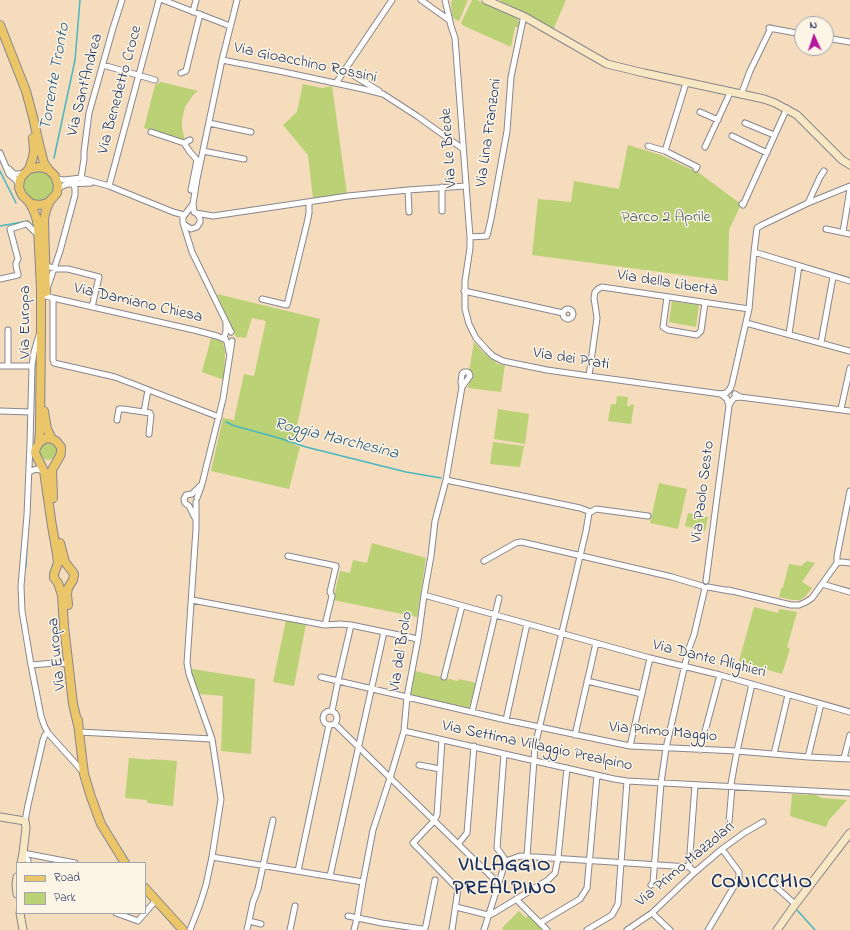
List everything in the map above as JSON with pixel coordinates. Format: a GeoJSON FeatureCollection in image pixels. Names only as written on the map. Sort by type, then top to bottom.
{"type":"FeatureCollection","features":[{"type":"Feature","properties":{"kind":"main road"},"geometry":{"type":"LineString","coordinates":[[0,26],[26,91],[44,163],[57,179],[58,190]]}},
{"type":"Feature","properties":{"kind":"main road"},"geometry":{"type":"LineString","coordinates":[[0,36],[19,87],[32,135],[34,150],[33,157],[27,171],[22,176],[19,185]]}},
{"type":"Feature","properties":{"kind":"main road"},"geometry":{"type":"LineString","coordinates":[[27,171],[39,166],[48,169]]}},
{"type":"Feature","properties":{"kind":"main road","name":"Via Europa"},"geometry":{"type":"LineString","coordinates":[[19,185],[22,195],[29,202],[36,217],[39,235],[41,326],[40,430],[35,444],[35,451],[36,459],[44,470],[58,563],[54,578],[58,583],[62,595],[68,664],[73,704],[78,728]]}},
{"type":"Feature","properties":{"kind":"main road","name":"Via Europa"},"geometry":{"type":"LineString","coordinates":[[58,190],[50,201],[44,219],[50,267],[44,412],[47,429],[52,439],[56,441],[60,447],[61,454],[52,470],[54,508],[61,550],[65,562],[74,574],[67,594],[77,698],[78,728]]}},
{"type":"Feature","properties":{"kind":"main road"},"geometry":{"type":"LineString","coordinates":[[29,202],[32,204],[43,205],[50,201]]}},
{"type":"Feature","properties":{"kind":"main road"},"geometry":{"type":"LineString","coordinates":[[35,444],[46,439],[52,439]]}},
{"type":"Feature","properties":{"kind":"main road"},"geometry":{"type":"LineString","coordinates":[[36,459],[47,464],[58,460]]}},
{"type":"Feature","properties":{"kind":"main road"},"geometry":{"type":"LineString","coordinates":[[55,571],[60,567],[67,566],[70,568]]}},
{"type":"Feature","properties":{"kind":"main road"},"geometry":{"type":"LineString","coordinates":[[58,583],[64,586],[72,582]]}},
{"type":"Feature","properties":{"kind":"main road"},"geometry":{"type":"LineString","coordinates":[[78,728],[84,774],[91,797],[101,824],[122,861]]}},
{"type":"Feature","properties":{"kind":"main road"},"geometry":{"type":"LineString","coordinates":[[146,889],[183,930]]}},
{"type":"Feature","properties":{"kind":"street","name":"Via Sant'Andrea"},"geometry":{"type":"LineString","coordinates":[[81,178],[89,113],[122,0]]}},
{"type":"Feature","properties":{"kind":"street","name":"Via Benedetto Croce"},"geometry":{"type":"LineString","coordinates":[[109,186],[159,0]]}},
{"type":"Feature","properties":{"kind":"street"},"geometry":{"type":"LineString","coordinates":[[163,0],[230,26]]}},
{"type":"Feature","properties":{"kind":"street"},"geometry":{"type":"LineString","coordinates":[[193,12],[196,0]]}},
{"type":"Feature","properties":{"kind":"street"},"geometry":{"type":"LineString","coordinates":[[200,222],[200,219],[195,213],[193,204],[197,179],[222,60],[237,0]]}},
{"type":"Feature","properties":{"kind":"street"},"geometry":{"type":"LineString","coordinates":[[336,83],[392,0]]}},
{"type":"Feature","properties":{"kind":"street"},"geometry":{"type":"LineString","coordinates":[[421,0],[449,20]]}},
{"type":"Feature","properties":{"kind":"street"},"geometry":{"type":"LineString","coordinates":[[486,0],[525,17],[607,64],[686,83],[764,99],[787,108],[797,115],[838,156],[850,165]]}},
{"type":"Feature","properties":{"kind":"street","name":"Via Le Brede"},"geometry":{"type":"LineString","coordinates":[[446,2],[449,20],[455,38],[470,237],[470,248],[464,291]]}},
{"type":"Feature","properties":{"kind":"street"},"geometry":{"type":"LineString","coordinates":[[181,73],[186,71],[200,14]]}},
{"type":"Feature","properties":{"kind":"street","name":"Via Lina Franzoni"},"geometry":{"type":"LineString","coordinates":[[470,237],[487,236],[506,131],[511,77],[523,20],[525,17]]}},
{"type":"Feature","properties":{"kind":"street"},"geometry":{"type":"LineString","coordinates":[[741,95],[750,71],[770,28],[794,32]]}},
{"type":"Feature","properties":{"kind":"street"},"geometry":{"type":"LineString","coordinates":[[834,39],[850,42]]}},
{"type":"Feature","properties":{"kind":"street","name":"Via Gioacchino Rossini"},"geometry":{"type":"LineString","coordinates":[[222,60],[383,94]]}},
{"type":"Feature","properties":{"kind":"street"},"geometry":{"type":"LineString","coordinates":[[103,65],[155,80]]}},
{"type":"Feature","properties":{"kind":"street","name":"Via Gioacchino Rossini"},"geometry":{"type":"LineString","coordinates":[[345,70],[417,116],[463,149]]}},
{"type":"Feature","properties":{"kind":"street"},"geometry":{"type":"LineString","coordinates":[[665,151],[686,83]]}},
{"type":"Feature","properties":{"kind":"street"},"geometry":{"type":"LineString","coordinates":[[705,147],[730,92]]}},
{"type":"Feature","properties":{"kind":"street"},"geometry":{"type":"LineString","coordinates":[[742,204],[743,205],[787,108]]}},
{"type":"Feature","properties":{"kind":"street"},"geometry":{"type":"LineString","coordinates":[[700,112],[718,120]]}},
{"type":"Feature","properties":{"kind":"street"},"geometry":{"type":"LineString","coordinates":[[209,123],[250,132]]}},
{"type":"Feature","properties":{"kind":"street"},"geometry":{"type":"LineString","coordinates":[[745,123],[774,136]]}},
{"type":"Feature","properties":{"kind":"street"},"geometry":{"type":"LineString","coordinates":[[151,132],[184,143],[197,160],[191,190]]}},
{"type":"Feature","properties":{"kind":"street"},"geometry":{"type":"LineString","coordinates":[[732,136],[767,153]]}},
{"type":"Feature","properties":{"kind":"street"},"geometry":{"type":"LineString","coordinates":[[184,143],[190,140]]}},
{"type":"Feature","properties":{"kind":"street"},"geometry":{"type":"LineString","coordinates":[[648,146],[665,151],[696,167],[696,169]]}},
{"type":"Feature","properties":{"kind":"street"},"geometry":{"type":"LineString","coordinates":[[203,151],[244,159]]}},
{"type":"Feature","properties":{"kind":"street"},"geometry":{"type":"LineString","coordinates":[[0,153],[9,174],[19,185]]}},
{"type":"Feature","properties":{"kind":"street"},"geometry":{"type":"LineString","coordinates":[[6,167],[14,174],[27,171]]}},
{"type":"Feature","properties":{"kind":"street"},"geometry":{"type":"LineString","coordinates":[[808,203],[824,170]]}},
{"type":"Feature","properties":{"kind":"street"},"geometry":{"type":"LineString","coordinates":[[57,179],[64,180],[81,178],[109,186],[173,212],[185,214],[190,212],[213,216]]}},
{"type":"Feature","properties":{"kind":"street"},"geometry":{"type":"LineString","coordinates":[[86,182],[75,195],[50,267],[57,269],[68,269],[99,277],[92,307]]}},
{"type":"Feature","properties":{"kind":"street"},"geometry":{"type":"LineString","coordinates":[[58,190],[64,185],[72,183],[96,183]]}},
{"type":"Feature","properties":{"kind":"street"},"geometry":{"type":"LineString","coordinates":[[72,183],[75,188],[75,195]]}},
{"type":"Feature","properties":{"kind":"street"},"geometry":{"type":"LineString","coordinates":[[189,240],[192,229],[200,222],[213,216],[348,196],[466,186]]}},
{"type":"Feature","properties":{"kind":"street"},"geometry":{"type":"LineString","coordinates":[[442,187],[442,211]]}},
{"type":"Feature","properties":{"kind":"street"},"geometry":{"type":"LineString","coordinates":[[808,203],[850,188],[843,232]]}},
{"type":"Feature","properties":{"kind":"street"},"geometry":{"type":"LineString","coordinates":[[408,190],[409,212]]}},
{"type":"Feature","properties":{"kind":"street"},"geometry":{"type":"LineString","coordinates":[[262,299],[287,305],[307,223],[309,202]]}},
{"type":"Feature","properties":{"kind":"street","name":"Via Paolo Sesto"},"geometry":{"type":"LineString","coordinates":[[652,885],[661,782],[666,748],[705,585],[729,396],[749,309],[757,228],[808,203]]}},
{"type":"Feature","properties":{"kind":"street"},"geometry":{"type":"LineString","coordinates":[[189,506],[194,505],[197,500],[202,484],[223,399],[230,355],[226,320],[192,252],[183,223],[185,214],[193,204]]}},
{"type":"Feature","properties":{"kind":"street"},"geometry":{"type":"LineString","coordinates":[[173,212],[183,223],[192,229]]}},
{"type":"Feature","properties":{"kind":"street"},"geometry":{"type":"LineString","coordinates":[[0,279],[18,276],[16,263],[18,259],[10,229],[26,224],[39,235]]}},
{"type":"Feature","properties":{"kind":"street"},"geometry":{"type":"LineString","coordinates":[[826,229],[850,234]]}},
{"type":"Feature","properties":{"kind":"street"},"geometry":{"type":"LineString","coordinates":[[754,252],[850,281]]}},
{"type":"Feature","properties":{"kind":"street"},"geometry":{"type":"LineString","coordinates":[[789,334],[799,266]]}},
{"type":"Feature","properties":{"kind":"street"},"geometry":{"type":"LineString","coordinates":[[821,343],[834,277]]}},
{"type":"Feature","properties":{"kind":"street","name":"Via della Libertà"},"geometry":{"type":"LineString","coordinates":[[589,376],[597,318],[594,298],[595,292],[602,287],[749,309]]}},
{"type":"Feature","properties":{"kind":"street"},"geometry":{"type":"LineString","coordinates":[[464,291],[563,313]]}},
{"type":"Feature","properties":{"kind":"street","name":"Via dei Prati"},"geometry":{"type":"LineString","coordinates":[[464,291],[465,309],[469,324],[476,338],[493,356],[507,363],[729,396],[850,411]]}},
{"type":"Feature","properties":{"kind":"street","name":"Via Damiano Chiesa"},"geometry":{"type":"LineString","coordinates":[[48,295],[92,307],[227,337]]}},
{"type":"Feature","properties":{"kind":"street","name":"Via Europa"},"geometry":{"type":"LineString","coordinates":[[48,295],[54,363],[110,375],[148,390]]}},
{"type":"Feature","properties":{"kind":"street"},"geometry":{"type":"LineString","coordinates":[[667,297],[663,327],[668,330],[697,335],[701,331],[705,303]]}},
{"type":"Feature","properties":{"kind":"street"},"geometry":{"type":"LineString","coordinates":[[746,323],[850,351]]}},
{"type":"Feature","properties":{"kind":"street"},"geometry":{"type":"LineString","coordinates":[[35,444],[31,412],[32,366],[41,326]]}},
{"type":"Feature","properties":{"kind":"street"},"geometry":{"type":"LineString","coordinates":[[8,330],[8,366]]}},
{"type":"Feature","properties":{"kind":"street"},"geometry":{"type":"LineString","coordinates":[[0,366],[32,366]]}},
{"type":"Feature","properties":{"kind":"street"},"geometry":{"type":"LineString","coordinates":[[841,409],[850,368]]}},
{"type":"Feature","properties":{"kind":"street","name":"Via del Brolo"},"geometry":{"type":"LineString","coordinates":[[354,930],[358,918],[373,830],[404,731],[424,595],[432,556],[435,521],[446,480],[462,387]]}},
{"type":"Feature","properties":{"kind":"street"},"geometry":{"type":"LineString","coordinates":[[144,412],[148,390],[219,417]]}},
{"type":"Feature","properties":{"kind":"street"},"geometry":{"type":"LineString","coordinates":[[116,420],[119,410],[123,409],[150,413],[149,434]]}},
{"type":"Feature","properties":{"kind":"street"},"geometry":{"type":"LineString","coordinates":[[0,411],[31,412]]}},
{"type":"Feature","properties":{"kind":"street"},"geometry":{"type":"LineString","coordinates":[[28,472],[36,459]]}},
{"type":"Feature","properties":{"kind":"street"},"geometry":{"type":"LineString","coordinates":[[36,459],[28,472],[27,515],[22,573],[21,603],[23,621],[41,717],[48,733],[84,774]]}},
{"type":"Feature","properties":{"kind":"street"},"geometry":{"type":"LineString","coordinates":[[28,472],[34,470],[44,470]]}},
{"type":"Feature","properties":{"kind":"street"},"geometry":{"type":"LineString","coordinates":[[446,480],[580,508],[588,511],[589,514]]}},
{"type":"Feature","properties":{"kind":"street"},"geometry":{"type":"LineString","coordinates":[[197,520],[189,506],[184,502],[188,494],[192,494],[202,484]]}},
{"type":"Feature","properties":{"kind":"street"},"geometry":{"type":"LineString","coordinates":[[484,561],[516,543],[521,542],[791,605],[799,605],[812,598],[837,563],[837,556],[850,491]]}},
{"type":"Feature","properties":{"kind":"street"},"geometry":{"type":"LineString","coordinates":[[190,930],[200,904],[212,857],[221,799],[212,739],[188,674],[197,520],[197,500],[196,496],[192,494]]}},
{"type":"Feature","properties":{"kind":"street"},"geometry":{"type":"LineString","coordinates":[[527,856],[536,746],[581,555],[589,514],[596,509],[648,516]]}},
{"type":"Feature","properties":{"kind":"street"},"geometry":{"type":"LineString","coordinates":[[288,556],[336,566],[330,592],[332,596],[325,625]]}},
{"type":"Feature","properties":{"kind":"street"},"geometry":{"type":"LineString","coordinates":[[837,563],[850,563]]}},
{"type":"Feature","properties":{"kind":"street"},"geometry":{"type":"LineString","coordinates":[[822,584],[850,592]]}},
{"type":"Feature","properties":{"kind":"street","name":"Via Dante Alighieri"},"geometry":{"type":"LineString","coordinates":[[424,595],[650,658],[720,675],[850,712]]}},
{"type":"Feature","properties":{"kind":"street"},"geometry":{"type":"LineString","coordinates":[[472,712],[499,598]]}},
{"type":"Feature","properties":{"kind":"street"},"geometry":{"type":"LineString","coordinates":[[192,600],[325,625],[351,625],[418,639]]}},
{"type":"Feature","properties":{"kind":"street"},"geometry":{"type":"LineString","coordinates":[[444,677],[462,606]]}},
{"type":"Feature","properties":{"kind":"street"},"geometry":{"type":"LineString","coordinates":[[506,720],[527,624]]}},
{"type":"Feature","properties":{"kind":"street"},"geometry":{"type":"LineString","coordinates":[[332,711],[351,625]]}},
{"type":"Feature","properties":{"kind":"street"},"geometry":{"type":"LineString","coordinates":[[330,876],[384,632]]}},
{"type":"Feature","properties":{"kind":"street"},"geometry":{"type":"LineString","coordinates":[[575,735],[596,643]]}},
{"type":"Feature","properties":{"kind":"street"},"geometry":{"type":"LineString","coordinates":[[630,746],[650,658]]}},
{"type":"Feature","properties":{"kind":"street"},"geometry":{"type":"LineString","coordinates":[[31,665],[55,663],[68,664]]}},
{"type":"Feature","properties":{"kind":"street"},"geometry":{"type":"LineString","coordinates":[[700,750],[720,675]]}},
{"type":"Feature","properties":{"kind":"street","name":"Via Primo Maggio"},"geometry":{"type":"LineString","coordinates":[[320,677],[506,720],[630,746],[737,751],[850,759]]}},
{"type":"Feature","properties":{"kind":"street"},"geometry":{"type":"LineString","coordinates":[[587,681],[642,694]]}},
{"type":"Feature","properties":{"kind":"street"},"geometry":{"type":"LineString","coordinates":[[737,751],[752,684]]}},
{"type":"Feature","properties":{"kind":"street"},"geometry":{"type":"LineString","coordinates":[[774,754],[788,695]]}},
{"type":"Feature","properties":{"kind":"street"},"geometry":{"type":"LineString","coordinates":[[808,757],[821,704]]}},
{"type":"Feature","properties":{"kind":"street"},"geometry":{"type":"LineString","coordinates":[[332,711],[326,713],[324,716],[324,721],[332,724],[359,748],[498,883]]}},
{"type":"Feature","properties":{"kind":"street"},"geometry":{"type":"LineString","coordinates":[[298,871],[332,724],[336,722],[338,718],[336,713],[332,711]]}},
{"type":"Feature","properties":{"kind":"street"},"geometry":{"type":"LineString","coordinates":[[78,728],[212,739]]}},
{"type":"Feature","properties":{"kind":"street","name":"Via Settima Villaggio Prealpino"},"geometry":{"type":"LineString","coordinates":[[404,731],[627,781],[850,793]]}},
{"type":"Feature","properties":{"kind":"street"},"geometry":{"type":"LineString","coordinates":[[48,733],[45,735],[43,740],[28,805],[25,820],[26,828],[22,858],[64,862]]}},
{"type":"Feature","properties":{"kind":"street"},"geometry":{"type":"LineString","coordinates":[[844,758],[850,735]]}},
{"type":"Feature","properties":{"kind":"street"},"geometry":{"type":"LineString","coordinates":[[442,740],[437,815],[413,843],[458,889],[452,930]]}},
{"type":"Feature","properties":{"kind":"street"},"geometry":{"type":"LineString","coordinates":[[458,844],[467,833],[474,746]]}},
{"type":"Feature","properties":{"kind":"street","name":"Via Primo Maggio"},"geometry":{"type":"LineString","coordinates":[[729,822],[731,784],[737,751]]}},
{"type":"Feature","properties":{"kind":"street"},"geometry":{"type":"LineString","coordinates":[[504,754],[497,848],[506,861]]}},
{"type":"Feature","properties":{"kind":"street"},"geometry":{"type":"LineString","coordinates":[[419,765],[440,769]]}},
{"type":"Feature","properties":{"kind":"street"},"geometry":{"type":"LineString","coordinates":[[456,906],[488,915],[492,914],[548,880],[554,873],[558,858],[566,768]]}},
{"type":"Feature","properties":{"kind":"street"},"geometry":{"type":"LineString","coordinates":[[540,923],[580,899],[587,888],[597,775]]}},
{"type":"Feature","properties":{"kind":"street"},"geometry":{"type":"LineString","coordinates":[[587,930],[612,915],[618,904],[627,781]]}},
{"type":"Feature","properties":{"kind":"street"},"geometry":{"type":"LineString","coordinates":[[689,867],[695,785]]}},
{"type":"Feature","properties":{"kind":"street"},"geometry":{"type":"LineString","coordinates":[[0,817],[25,820]]}},
{"type":"Feature","properties":{"kind":"street"},"geometry":{"type":"LineString","coordinates":[[247,930],[253,902],[258,889],[273,820]]}},
{"type":"Feature","properties":{"kind":"street","name":"Via Primo Mazzolari"},"geometry":{"type":"LineString","coordinates":[[627,930],[652,913],[695,872],[722,849],[744,833],[763,822]]}},
{"type":"Feature","properties":{"kind":"street"},"geometry":{"type":"LineString","coordinates":[[777,930],[850,832]]}},
{"type":"Feature","properties":{"kind":"street"},"geometry":{"type":"LineString","coordinates":[[708,930],[739,878],[739,872],[722,849]]}},
{"type":"Feature","properties":{"kind":"street"},"geometry":{"type":"LineString","coordinates":[[506,861],[520,856],[527,856],[689,867],[695,872]]}},
{"type":"Feature","properties":{"kind":"street"},"geometry":{"type":"LineString","coordinates":[[212,857],[363,882]]}},
{"type":"Feature","properties":{"kind":"street"},"geometry":{"type":"LineString","coordinates":[[484,930],[506,861]]}},
{"type":"Feature","properties":{"kind":"street"},"geometry":{"type":"LineString","coordinates":[[772,878],[776,887],[795,904]]}},
{"type":"Feature","properties":{"kind":"street"},"geometry":{"type":"LineString","coordinates":[[348,916],[382,923],[422,929],[425,928],[435,880]]}},
{"type":"Feature","properties":{"kind":"street"},"geometry":{"type":"LineString","coordinates":[[516,899],[547,930]]}},
{"type":"Feature","properties":{"kind":"street"},"geometry":{"type":"LineString","coordinates":[[146,912],[156,900]]}},
{"type":"Feature","properties":{"kind":"street"},"geometry":{"type":"LineString","coordinates":[[290,930],[295,906]]}},
{"type":"Feature","properties":{"kind":"street"},"geometry":{"type":"LineString","coordinates":[[652,913],[670,930]]}},
{"type":"Feature","properties":{"kind":"street"},"geometry":{"type":"LineString","coordinates":[[20,914],[23,930]]}},
{"type":"Feature","properties":{"kind":"street"},"geometry":{"type":"LineString","coordinates":[[119,914],[138,921],[144,914]]}},
{"type":"Feature","properties":{"kind":"street"},"geometry":{"type":"LineString","coordinates":[[249,921],[261,924]]}},
{"type":"Feature","properties":{"kind":"street"},"geometry":{"type":"LineString","coordinates":[[381,930],[382,923]]}},
{"type":"Feature","properties":{"kind":"green space"},"geometry":{"type":"Polygon","coordinates":[[[452,0],[468,0],[459,21],[454,19],[452,16],[452,0]]]}},
{"type":"Feature","properties":{"kind":"green space"},"geometry":{"type":"Polygon","coordinates":[[[472,0],[477,0],[517,18],[519,23],[518,27],[515,27],[511,47],[462,25],[461,23],[472,0]]]}},
{"type":"Feature","properties":{"kind":"green space"},"geometry":{"type":"Polygon","coordinates":[[[501,0],[566,0],[553,30],[500,2],[501,0]]]}},
{"type":"Feature","properties":{"kind":"green space"},"geometry":{"type":"Polygon","coordinates":[[[161,82],[198,91],[193,95],[185,107],[182,128],[185,141],[144,128],[155,85],[161,82]]]}},
{"type":"Feature","properties":{"kind":"green space"},"geometry":{"type":"Polygon","coordinates":[[[303,84],[322,88],[332,86],[347,194],[313,199],[308,155],[283,125],[297,112],[303,84]]]}},
{"type":"Feature","properties":{"kind":"green space","name":"Parco 2 Aprile"},"geometry":{"type":"Polygon","coordinates":[[[628,145],[661,155],[699,173],[741,204],[729,230],[728,281],[532,255],[538,199],[571,202],[574,181],[619,189],[628,145]]]}},
{"type":"Feature","properties":{"kind":"green space"},"geometry":{"type":"Polygon","coordinates":[[[39,171],[50,175],[54,186],[50,197],[39,201],[28,197],[24,186],[28,175],[39,171]]]}},
{"type":"Feature","properties":{"kind":"green space"},"geometry":{"type":"Polygon","coordinates":[[[217,294],[320,319],[293,444],[300,447],[289,489],[211,471],[223,418],[234,420],[244,374],[254,376],[266,321],[252,318],[246,338],[236,337],[217,294]]]}},
{"type":"Feature","properties":{"kind":"green space"},"geometry":{"type":"Polygon","coordinates":[[[672,301],[699,305],[696,327],[669,322],[672,301]]]}},
{"type":"Feature","properties":{"kind":"green space"},"geometry":{"type":"Polygon","coordinates":[[[211,338],[223,343],[225,352],[224,380],[202,372],[211,338]]]}},
{"type":"Feature","properties":{"kind":"green space"},"geometry":{"type":"Polygon","coordinates":[[[474,342],[484,353],[498,364],[505,365],[501,392],[468,388],[469,382],[473,378],[472,372],[469,371],[474,342]]]}},
{"type":"Feature","properties":{"kind":"green space"},"geometry":{"type":"Polygon","coordinates":[[[617,396],[628,397],[627,406],[630,406],[631,404],[634,405],[631,424],[608,421],[611,404],[616,404],[617,396]]]}},
{"type":"Feature","properties":{"kind":"green space"},"geometry":{"type":"Polygon","coordinates":[[[498,409],[529,414],[525,444],[494,439],[498,409]]]}},
{"type":"Feature","properties":{"kind":"green space"},"geometry":{"type":"Polygon","coordinates":[[[48,442],[52,443],[56,447],[56,455],[52,459],[48,460],[44,459],[40,455],[39,451],[40,447],[44,443],[48,442]]]}},
{"type":"Feature","properties":{"kind":"green space"},"geometry":{"type":"Polygon","coordinates":[[[493,442],[524,446],[520,467],[490,464],[493,442]]]}},
{"type":"Feature","properties":{"kind":"green space"},"geometry":{"type":"Polygon","coordinates":[[[659,483],[687,489],[678,529],[650,523],[659,483]]]}},
{"type":"Feature","properties":{"kind":"green space"},"geometry":{"type":"Polygon","coordinates":[[[688,513],[708,517],[705,531],[685,526],[688,513]]]}},
{"type":"Feature","properties":{"kind":"green space"},"geometry":{"type":"Polygon","coordinates":[[[372,543],[426,558],[417,617],[333,600],[340,571],[350,573],[353,560],[367,563],[372,543]]]}},
{"type":"Feature","properties":{"kind":"green space"},"geometry":{"type":"Polygon","coordinates":[[[807,561],[815,563],[802,582],[812,588],[805,597],[800,600],[793,600],[779,597],[789,564],[801,566],[807,561]]]}},
{"type":"Feature","properties":{"kind":"green space"},"geometry":{"type":"Polygon","coordinates":[[[754,607],[778,613],[779,609],[797,612],[787,647],[790,649],[782,674],[739,661],[754,607]]]}},
{"type":"Feature","properties":{"kind":"green space"},"geometry":{"type":"Polygon","coordinates":[[[286,620],[306,624],[294,686],[273,682],[286,620]]]}},
{"type":"Feature","properties":{"kind":"green space"},"geometry":{"type":"Polygon","coordinates":[[[192,669],[255,679],[251,754],[221,751],[223,696],[199,694],[191,673],[192,669]]]}},
{"type":"Feature","properties":{"kind":"green space"},"geometry":{"type":"Polygon","coordinates":[[[415,671],[458,681],[459,679],[476,683],[469,708],[411,695],[415,671]]]}},
{"type":"Feature","properties":{"kind":"green space"},"geometry":{"type":"Polygon","coordinates":[[[129,758],[177,761],[173,806],[147,803],[147,800],[125,798],[129,758]]]}},
{"type":"Feature","properties":{"kind":"green space"},"geometry":{"type":"Polygon","coordinates":[[[792,794],[809,794],[822,798],[847,800],[829,820],[826,827],[790,816],[792,794]]]}},
{"type":"Feature","properties":{"kind":"green space"},"geometry":{"type":"Polygon","coordinates":[[[519,911],[526,918],[529,915],[543,928],[541,930],[503,930],[502,928],[519,911]]]}},
{"type":"Feature","properties":{"kind":"waterway","name":"Torrente Tronto"},"geometry":{"type":"LineString","coordinates":[[54,158],[75,60],[80,0]]}},
{"type":"Feature","properties":{"kind":"waterway"},"geometry":{"type":"LineString","coordinates":[[0,171],[16,203]]}},
{"type":"Feature","properties":{"kind":"waterway","name":"Torrente Tronto"},"geometry":{"type":"LineString","coordinates":[[0,226],[28,221]]}},
{"type":"Feature","properties":{"kind":"waterway","name":"Roggia Marchesina"},"geometry":{"type":"LineString","coordinates":[[226,422],[306,447],[406,472],[441,478]]}},
{"type":"Feature","properties":{"kind":"waterway"},"geometry":{"type":"LineString","coordinates":[[26,567],[27,540]]}},
{"type":"Feature","properties":{"kind":"waterway"},"geometry":{"type":"LineString","coordinates":[[797,910],[815,930]]}},
{"type":"Feature","properties":{"kind":"district","name":"VILLAGGIO PREALPINO"},"geometry":{"type":"Point","coordinates":[505,878]}},
{"type":"Feature","properties":{"kind":"district","name":"CONICCHIO"},"geometry":{"type":"Point","coordinates":[762,884]}}]}
